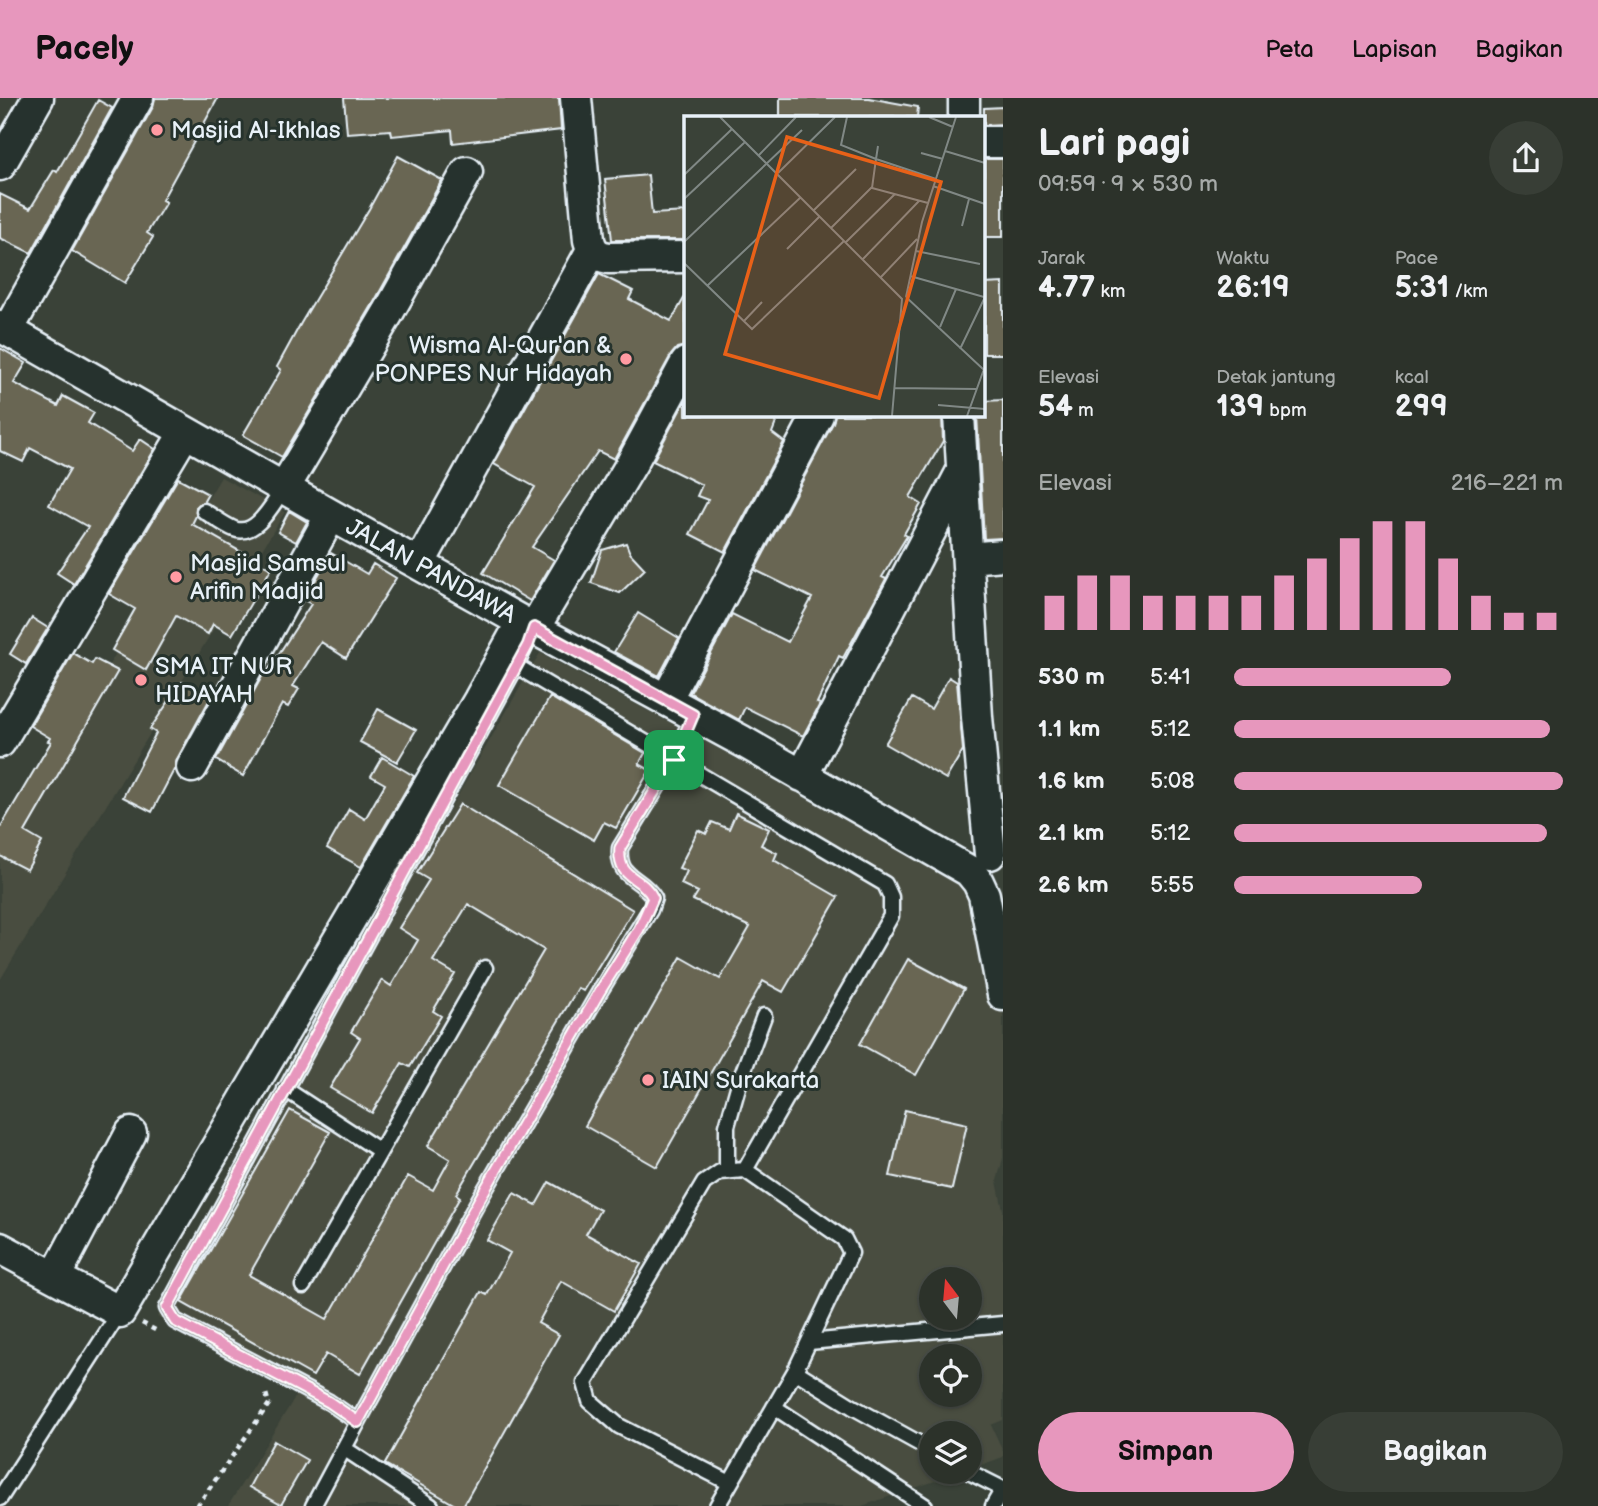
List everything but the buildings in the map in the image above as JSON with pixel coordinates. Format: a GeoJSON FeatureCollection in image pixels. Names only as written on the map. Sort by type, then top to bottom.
{"type":"FeatureCollection","features":[{"type":"Feature","properties":{"kind":"street"},"geometry":{"type":"LineString","coordinates":[[0,165],[38,98]]}},
{"type":"Feature","properties":{"kind":"street"},"geometry":{"type":"LineString","coordinates":[[4,328],[138,98]]}},
{"type":"Feature","properties":{"kind":"street"},"geometry":{"type":"LineString","coordinates":[[576,98],[592,250],[598,255],[610,258],[684,257]]}},
{"type":"Feature","properties":{"kind":"street"},"geometry":{"type":"LineString","coordinates":[[964,98],[964,116]]}},
{"type":"Feature","properties":{"kind":"street"},"geometry":{"type":"LineString","coordinates":[[284,488],[388,313],[467,172]]}},
{"type":"Feature","properties":{"kind":"street"},"geometry":{"type":"LineString","coordinates":[[419,564],[592,250]]}},
{"type":"Feature","properties":{"kind":"street","name":"JALAN PANDAWA"},"geometry":{"type":"LineString","coordinates":[[4,328],[331,515],[803,776],[989,863]]}},
{"type":"Feature","properties":{"kind":"street"},"geometry":{"type":"LineString","coordinates":[[0,1248],[120,1312],[472,712],[632,463],[684,367]]}},
{"type":"Feature","properties":{"kind":"street"},"geometry":{"type":"LineString","coordinates":[[666,700],[817,416]]}},
{"type":"Feature","properties":{"kind":"street"},"geometry":{"type":"LineString","coordinates":[[959,416],[968,558],[990,717],[989,863],[984,895],[1003,995]]}},
{"type":"Feature","properties":{"kind":"street"},"geometry":{"type":"LineString","coordinates":[[0,742],[185,432]]}},
{"type":"Feature","properties":{"kind":"street"},"geometry":{"type":"LineString","coordinates":[[803,776],[962,471]]}},
{"type":"Feature","properties":{"kind":"street"},"geometry":{"type":"LineString","coordinates":[[192,766],[331,515]]}},
{"type":"Feature","properties":{"kind":"street"},"geometry":{"type":"LineString","coordinates":[[968,558],[1003,555]]}},
{"type":"Feature","properties":{"kind":"street"},"geometry":{"type":"LineString","coordinates":[[55,1277],[131,1133]]}},
{"type":"Feature","properties":{"kind":"lane"},"geometry":{"type":"LineString","coordinates":[[204,511],[236,530],[245,531],[254,527],[284,488]]}},
{"type":"Feature","properties":{"kind":"lane"},"geometry":{"type":"LineString","coordinates":[[358,1422],[329,1402],[175,1321],[168,1311],[516,666],[528,625]]}},
{"type":"Feature","properties":{"kind":"lane"},"geometry":{"type":"LineString","coordinates":[[516,666],[885,884],[891,897],[891,916],[745,1170]]}},
{"type":"Feature","properties":{"kind":"lane"},"geometry":{"type":"LineString","coordinates":[[313,1506],[479,1200],[650,910],[653,898],[650,892],[623,870],[619,860],[620,848],[674,760],[693,715]]}},
{"type":"Feature","properties":{"kind":"lane"},"geometry":{"type":"LineString","coordinates":[[303,1286],[485,968]]}},
{"type":"Feature","properties":{"kind":"lane"},"geometry":{"type":"LineString","coordinates":[[727,1170],[727,1126],[740,1080],[764,1016]]}},
{"type":"Feature","properties":{"kind":"lane"},"geometry":{"type":"LineString","coordinates":[[285,1090],[380,1151]]}},
{"type":"Feature","properties":{"kind":"lane"},"geometry":{"type":"LineString","coordinates":[[717,1506],[795,1371],[851,1252],[844,1239],[745,1170],[727,1170],[704,1183],[585,1384],[590,1401],[619,1426],[730,1483]]}},
{"type":"Feature","properties":{"kind":"lane"},"geometry":{"type":"LineString","coordinates":[[0,1498],[120,1312]]}},
{"type":"Feature","properties":{"kind":"lane"},"geometry":{"type":"LineString","coordinates":[[809,1342],[1003,1324]]}},
{"type":"Feature","properties":{"kind":"lane"},"geometry":{"type":"LineString","coordinates":[[795,1371],[919,1443]]}},
{"type":"Feature","properties":{"kind":"lane"},"geometry":{"type":"LineString","coordinates":[[774,1407],[925,1506]]}},
{"type":"Feature","properties":{"kind":"lane"},"geometry":{"type":"LineString","coordinates":[[345,1449],[431,1506]]}},
{"type":"Feature","properties":{"kind":"lane"},"geometry":{"type":"LineString","coordinates":[[982,1478],[1003,1489],[993,1506]]}},
{"type":"Feature","properties":{"kind":"path"},"geometry":{"type":"LineString","coordinates":[[120,1312],[166,1335]]}},
{"type":"Feature","properties":{"kind":"path"},"geometry":{"type":"LineString","coordinates":[[197,1506],[269,1404],[264,1390],[254,1384]]}},
{"type":"Feature","properties":{"kind":"shaded area","name":"SMA IT NUR HIDAYAH"},"geometry":{"type":"Polygon","coordinates":[[[221,477],[285,512],[0,980],[0,848],[221,477]]]}},
{"type":"Feature","properties":{"kind":"shaded area","name":"IAIN Surakarta"},"geometry":{"type":"Polygon","coordinates":[[[540,653],[958,877],[989,925],[1003,1002],[1003,1158],[997,1181],[1003,1210],[1003,1420],[991,1425],[1003,1451],[1003,1457],[982,1465],[982,1421],[919,1421],[919,1484],[926,1484],[862,1506],[228,1506],[297,1394],[157,1317],[540,653]]]}},
{"type":"Feature","properties":{"kind":"place","name":"Masjid Al-Ikhlas"},"geometry":{"type":"Point","coordinates":[157,130]}},
{"type":"Feature","properties":{"kind":"place","name":"Wisma Al-Qur'an & PONPES Nur Hidayah"},"geometry":{"type":"Point","coordinates":[626,359]}},
{"type":"Feature","properties":{"kind":"place","name":"Masjid Samsul Arifin Madjid"},"geometry":{"type":"Point","coordinates":[176,577]}},
{"type":"Feature","properties":{"kind":"place","name":"SMA IT NUR HIDAYAH"},"geometry":{"type":"Point","coordinates":[141,680]}},
{"type":"Feature","properties":{"kind":"place","name":"IAIN Surakarta"},"geometry":{"type":"Point","coordinates":[648,1080]}},
{"type":"Feature","properties":{"kind":"route"},"geometry":{"type":"LineString","coordinates":[[534,628],[693,715],[674,760],[620,848],[619,860],[623,870],[650,892],[653,898],[650,910],[479,1200],[358,1422],[329,1402],[175,1321],[167,1308],[528,645],[534,628]]}}]}
